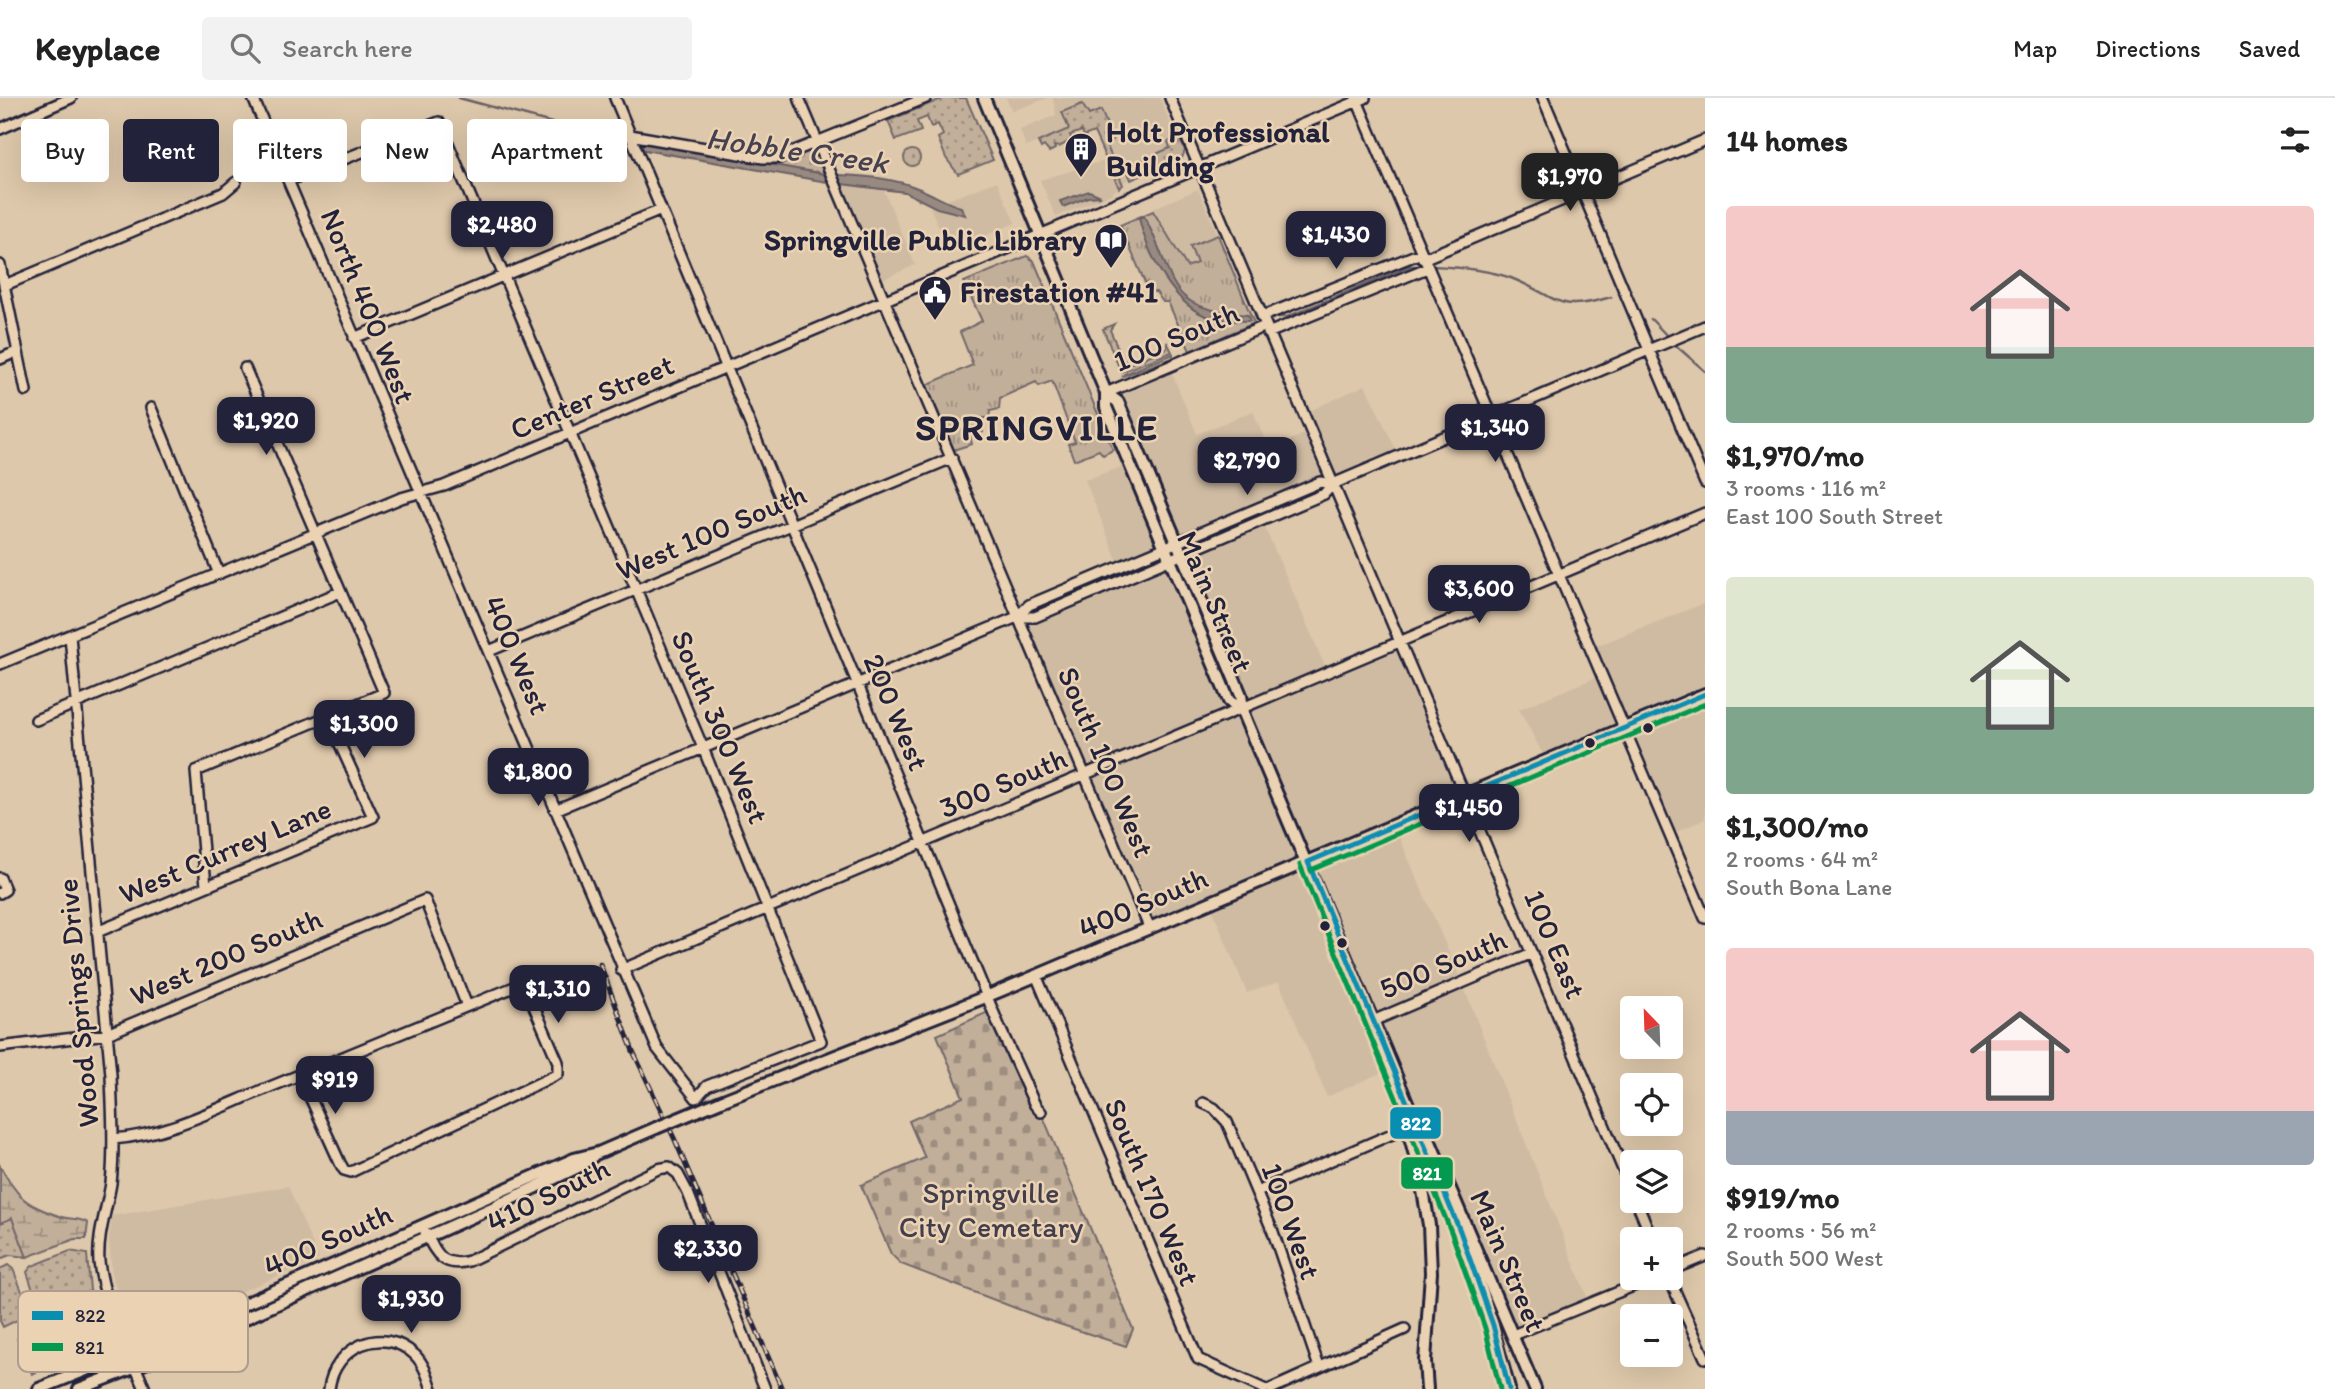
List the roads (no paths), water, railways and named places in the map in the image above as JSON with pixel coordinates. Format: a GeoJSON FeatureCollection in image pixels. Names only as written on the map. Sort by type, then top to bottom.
{"type":"FeatureCollection","features":[{"type":"Feature","properties":{"kind":"main road","name":"Main Street"},"geometry":{"type":"LineString","coordinates":[[984,98],[1106,393],[1106,407],[1229,701],[1241,709]]}},
{"type":"Feature","properties":{"kind":"main road","name":"Main Street"},"geometry":{"type":"LineString","coordinates":[[1106,393],[1118,402],[1241,695],[1241,709],[1333,922],[1398,1079],[1412,1122],[1430,1239],[1431,1293],[1425,1362],[1427,1389]]}},
{"type":"Feature","properties":{"kind":"main road","name":"400 South"},"geometry":{"type":"LineString","coordinates":[[248,1309],[425,1231],[573,1159],[598,1153],[721,1101],[988,996],[1705,694]]}},
{"type":"Feature","properties":{"kind":"main road","name":"Main Street"},"geometry":{"type":"LineString","coordinates":[[1412,1122],[1425,1130],[1535,1389]]}},
{"type":"Feature","properties":{"kind":"main road"},"geometry":{"type":"LineString","coordinates":[[1412,1122],[1483,1293],[1509,1389]]}},
{"type":"Feature","properties":{"kind":"main road","name":"400 South"},"geometry":{"type":"LineString","coordinates":[[39,1389],[94,1372]]}},
{"type":"Feature","properties":{"kind":"main road","name":"400 South"},"geometry":{"type":"LineString","coordinates":[[79,1389],[111,1372]]}},
{"type":"Feature","properties":{"kind":"street"},"geometry":{"type":"LineString","coordinates":[[0,129],[71,98]]}},
{"type":"Feature","properties":{"kind":"street","name":"North 400 West"},"geometry":{"type":"LineString","coordinates":[[253,98],[262,119]]}},
{"type":"Feature","properties":{"kind":"street","name":"200 West"},"geometry":{"type":"LineString","coordinates":[[615,98],[1000,1028],[1035,1105],[1041,1111]]}},
{"type":"Feature","properties":{"kind":"street","name":"South 100 West"},"geometry":{"type":"LineString","coordinates":[[799,98],[1149,927]]}},
{"type":"Feature","properties":{"kind":"street"},"geometry":{"type":"LineString","coordinates":[[630,135],[763,159],[777,158],[926,98]]}},
{"type":"Feature","properties":{"kind":"street","name":"100 East"},"geometry":{"type":"LineString","coordinates":[[1170,98],[1620,1162]]}},
{"type":"Feature","properties":{"kind":"street"},"geometry":{"type":"LineString","coordinates":[[1543,98],[1705,483]]}},
{"type":"Feature","properties":{"kind":"street"},"geometry":{"type":"LineString","coordinates":[[1359,99],[1424,260],[1705,918]]}},
{"type":"Feature","properties":{"kind":"street","name":"Center Street"},"geometry":{"type":"LineString","coordinates":[[0,662],[70,636],[401,498],[420,494],[570,433],[1359,99]]}},
{"type":"Feature","properties":{"kind":"street","name":"South 300 West"},"geometry":{"type":"LineString","coordinates":[[347,158],[439,122],[703,748],[821,1041],[707,1086],[696,1098]]}},
{"type":"Feature","properties":{"kind":"street"},"geometry":{"type":"LineString","coordinates":[[1265,325],[1705,140]]}},
{"type":"Feature","properties":{"kind":"street"},"geometry":{"type":"LineString","coordinates":[[5,285],[223,192],[236,182]]}},
{"type":"Feature","properties":{"kind":"street","name":"North 400 West"},"geometry":{"type":"LineString","coordinates":[[290,182],[420,494]]}},
{"type":"Feature","properties":{"kind":"street"},"geometry":{"type":"LineString","coordinates":[[354,338],[661,211]]}},
{"type":"Feature","properties":{"kind":"street"},"geometry":{"type":"LineString","coordinates":[[1265,325],[1424,260]]}},
{"type":"Feature","properties":{"kind":"street"},"geometry":{"type":"LineString","coordinates":[[0,265],[26,391]]}},
{"type":"Feature","properties":{"kind":"street","name":"100 South"},"geometry":{"type":"LineString","coordinates":[[1106,393],[1265,325]]}},
{"type":"Feature","properties":{"kind":"street"},"geometry":{"type":"LineString","coordinates":[[1017,617],[1035,617],[1171,560],[1324,494],[1333,484],[1705,326]]}},
{"type":"Feature","properties":{"kind":"street"},"geometry":{"type":"LineString","coordinates":[[0,359],[16,352]]}},
{"type":"Feature","properties":{"kind":"street"},"geometry":{"type":"LineString","coordinates":[[206,886],[196,771],[384,693],[245,368]]}},
{"type":"Feature","properties":{"kind":"street"},"geometry":{"type":"LineString","coordinates":[[151,408],[219,574]]}},
{"type":"Feature","properties":{"kind":"street","name":"West 100 South"},"geometry":{"type":"LineString","coordinates":[[489,651],[952,458]]}},
{"type":"Feature","properties":{"kind":"street"},"geometry":{"type":"LineString","coordinates":[[555,810],[1017,617],[1029,605],[1320,482],[1333,484]]}},
{"type":"Feature","properties":{"kind":"street","name":"400 West"},"geometry":{"type":"LineString","coordinates":[[420,494],[489,651],[621,970],[657,1048],[696,1098]]}},
{"type":"Feature","properties":{"kind":"street","name":"300 South"},"geometry":{"type":"LineString","coordinates":[[621,970],[1705,513]]}},
{"type":"Feature","properties":{"kind":"street"},"geometry":{"type":"LineString","coordinates":[[36,720],[340,592]]}},
{"type":"Feature","properties":{"kind":"street","name":"Wood Springs Drive"},"geometry":{"type":"LineString","coordinates":[[70,636],[107,1034],[113,1139],[99,1261],[105,1291]]}},
{"type":"Feature","properties":{"kind":"street","name":"West Currey Lane"},"geometry":{"type":"LineString","coordinates":[[97,932],[373,817],[327,716]]}},
{"type":"Feature","properties":{"kind":"street"},"geometry":{"type":"LineString","coordinates":[[0,878],[2,891]]}},
{"type":"Feature","properties":{"kind":"street","name":"West 200 South"},"geometry":{"type":"LineString","coordinates":[[0,1047],[107,1034],[425,900],[467,1006]]}},
{"type":"Feature","properties":{"kind":"street","name":"500 South"},"geometry":{"type":"LineString","coordinates":[[1373,1021],[1532,953]]}},
{"type":"Feature","properties":{"kind":"street","name":"South 170 West"},"geometry":{"type":"LineString","coordinates":[[1035,975],[1186,1337],[1198,1359],[1264,1389]]}},
{"type":"Feature","properties":{"kind":"street"},"geometry":{"type":"LineString","coordinates":[[113,1139],[143,1137],[524,984],[558,1062],[558,1074],[355,1171],[344,1170],[300,1074]]}},
{"type":"Feature","properties":{"kind":"street","name":"100 West"},"geometry":{"type":"LineString","coordinates":[[1203,1102],[1214,1108],[1227,1122],[1257,1192],[1319,1367]]}},
{"type":"Feature","properties":{"kind":"street"},"geometry":{"type":"LineString","coordinates":[[1257,1192],[1412,1122]]}},
{"type":"Feature","properties":{"kind":"street","name":"410 South"},"geometry":{"type":"LineString","coordinates":[[425,1231],[438,1258],[449,1263],[469,1261],[658,1169],[669,1167],[678,1174],[688,1193],[765,1389]]}},
{"type":"Feature","properties":{"kind":"street"},"geometry":{"type":"LineString","coordinates":[[1683,1265],[1705,1256]]}},
{"type":"Feature","properties":{"kind":"street"},"geometry":{"type":"LineString","coordinates":[[1513,1335],[1624,1290]]}},
{"type":"Feature","properties":{"kind":"street"},"geometry":{"type":"LineString","coordinates":[[1674,1290],[1705,1358]]}},
{"type":"Feature","properties":{"kind":"street"},"geometry":{"type":"LineString","coordinates":[[1271,1389],[1405,1329]]}},
{"type":"Feature","properties":{"kind":"street"},"geometry":{"type":"LineString","coordinates":[[329,1389],[338,1363],[356,1346],[384,1341],[401,1346],[418,1359],[432,1389]]}},
{"type":"Feature","properties":{"kind":"street","name":"Wood Springs Drive"},"geometry":{"type":"LineString","coordinates":[[138,1372],[145,1389]]}},
{"type":"Feature","properties":{"kind":"waterway","name":"Hobble Creek"},"geometry":{"type":"LineString","coordinates":[[459,98],[630,144]]}},
{"type":"Feature","properties":{"kind":"waterway","name":"Hobble Creek"},"geometry":{"type":"LineString","coordinates":[[1273,317],[1287,317],[1410,266],[1421,266]]}},
{"type":"Feature","properties":{"kind":"waterway","name":"Hobble Creek"},"geometry":{"type":"LineString","coordinates":[[1431,266],[1471,269],[1501,275],[1567,303],[1578,304],[1611,297]]}},
{"type":"Feature","properties":{"kind":"waterway","name":"Hobble Creek"},"geometry":{"type":"LineString","coordinates":[[1651,319],[1669,338]]}},
{"type":"Feature","properties":{"kind":"waterway","name":"Hobble Creek"},"geometry":{"type":"LineString","coordinates":[[1673,343],[1705,371]]}},
{"type":"Feature","properties":{"kind":"railway"},"geometry":{"type":"LineString","coordinates":[[600,964],[633,1051],[675,1140],[782,1389]]}},
{"type":"Feature","properties":{"kind":"place","name":"Holt Professional Building"},"geometry":{"type":"Point","coordinates":[1081,179]}},
{"type":"Feature","properties":{"kind":"place","name":"Springville Public Library"},"geometry":{"type":"Point","coordinates":[1111,270]}},
{"type":"Feature","properties":{"kind":"place","name":"Firestation #41"},"geometry":{"type":"Point","coordinates":[935,322]}},
{"type":"Feature","properties":{"kind":"district","name":"SPRINGVILLE"},"geometry":{"type":"Point","coordinates":[1037,427]}},
{"type":"Feature","properties":{"kind":"park label","name":"Springville City Cemetary"},"geometry":{"type":"Point","coordinates":[991,1210]}}]}
